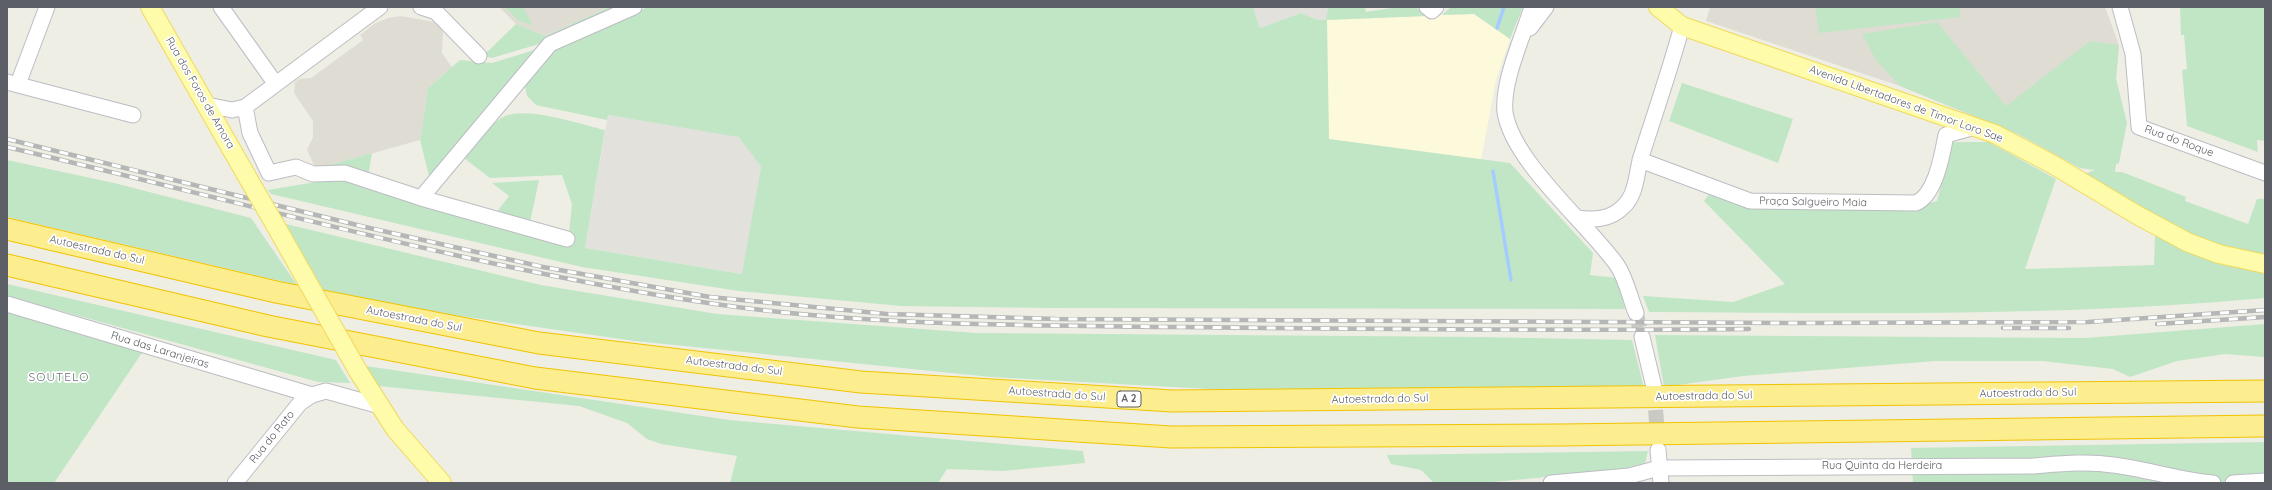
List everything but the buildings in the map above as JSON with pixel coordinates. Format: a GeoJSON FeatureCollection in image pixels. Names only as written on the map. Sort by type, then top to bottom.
{"type":"FeatureCollection","features":[{"type":"Feature","properties":{"kind":"highway","name":"Autoestrada do Sul"},"geometry":{"type":"LineString","coordinates":[[7,229],[276,292],[539,343],[861,382],[1172,401],[2265,391]]}},
{"type":"Feature","properties":{"kind":"highway"},"geometry":{"type":"LineString","coordinates":[[7,265],[268,326],[535,378],[858,417],[1171,437],[1553,435],[2265,426]]}},
{"type":"Feature","properties":{"kind":"main road","name":"Rua dos Foros de Amora"},"geometry":{"type":"LineString","coordinates":[[150,7],[358,371],[380,406]]}},
{"type":"Feature","properties":{"kind":"main road","name":"Avenida Libertadores de Timor Loro Sae"},"geometry":{"type":"LineString","coordinates":[[1658,7],[1682,26],[1995,134],[2052,164],[2143,218],[2187,242],[2219,254],[2262,263]]}},
{"type":"Feature","properties":{"kind":"main road"},"geometry":{"type":"LineString","coordinates":[[380,406],[395,429],[442,483]]}},
{"type":"Feature","properties":{"kind":"street"},"geometry":{"type":"LineString","coordinates":[[47,7],[13,83],[133,116]]}},
{"type":"Feature","properties":{"kind":"street"},"geometry":{"type":"LineString","coordinates":[[221,7],[275,83]]}},
{"type":"Feature","properties":{"kind":"street"},"geometry":{"type":"LineString","coordinates":[[207,105],[232,110],[245,107],[275,83],[380,7]]}},
{"type":"Feature","properties":{"kind":"street"},"geometry":{"type":"LineString","coordinates":[[421,7],[436,12],[479,56]]}},
{"type":"Feature","properties":{"kind":"street"},"geometry":{"type":"LineString","coordinates":[[420,198],[550,44],[634,7]]}},
{"type":"Feature","properties":{"kind":"street"},"geometry":{"type":"LineString","coordinates":[[1427,7],[1432,11],[1436,7]]}},
{"type":"Feature","properties":{"kind":"street"},"geometry":{"type":"LineString","coordinates":[[1532,7],[1506,91],[1506,112],[1510,127],[1525,157],[1618,266],[1636,313]]}},
{"type":"Feature","properties":{"kind":"street"},"geometry":{"type":"LineString","coordinates":[[1523,36],[1546,7]]}},
{"type":"Feature","properties":{"kind":"street","name":"Rua do Roque"},"geometry":{"type":"LineString","coordinates":[[2120,7],[2133,54],[2139,126],[2265,174]]}},
{"type":"Feature","properties":{"kind":"street"},"geometry":{"type":"LineString","coordinates":[[1577,218],[1603,219],[1622,208],[1634,189],[1640,160],[1675,53],[1682,26]]}},
{"type":"Feature","properties":{"kind":"street"},"geometry":{"type":"LineString","coordinates":[[245,107],[250,133],[269,173],[296,167],[313,174],[345,173],[420,198],[567,239]]}},
{"type":"Feature","properties":{"kind":"street","name":"Praça Salgueiro Maia"},"geometry":{"type":"LineString","coordinates":[[1640,160],[1750,201],[1916,203],[1923,200],[1928,192],[1939,166],[1946,135],[1975,127]]}},
{"type":"Feature","properties":{"kind":"street","name":"Rua das Laranjeiras"},"geometry":{"type":"LineString","coordinates":[[7,304],[312,395]]}},
{"type":"Feature","properties":{"kind":"street"},"geometry":{"type":"LineString","coordinates":[[1642,337],[1654,387]]}},
{"type":"Feature","properties":{"kind":"street"},"geometry":{"type":"LineString","coordinates":[[312,395],[326,391],[380,406]]}},
{"type":"Feature","properties":{"kind":"street","name":"Rua do Rato"},"geometry":{"type":"LineString","coordinates":[[235,483],[300,403],[312,395]]}},
{"type":"Feature","properties":{"kind":"street"},"geometry":{"type":"LineString","coordinates":[[1658,450],[1660,476]]}},
{"type":"Feature","properties":{"kind":"street","name":"Rua Quinta da Herdeira"},"geometry":{"type":"LineString","coordinates":[[1551,483],[1629,476],[2081,464],[2113,465],[2188,481],[2213,483]]}},
{"type":"Feature","properties":{"kind":"street"},"geometry":{"type":"LineString","coordinates":[[2232,483],[2265,482]]}},
{"type":"Feature","properties":{"kind":"shaded area"},"geometry":{"type":"Polygon","coordinates":[[[499,7],[609,7],[545,36],[516,24],[499,7]]]}},
{"type":"Feature","properties":{"kind":"shaded area"},"geometry":{"type":"Polygon","coordinates":[[[1253,7],[1328,7],[1326,20],[1317,20],[1301,13],[1260,28],[1253,7]]]}},
{"type":"Feature","properties":{"kind":"shaded area"},"geometry":{"type":"Polygon","coordinates":[[[1710,7],[2105,7],[2119,45],[2108,167],[2080,168],[2018,134],[1900,86],[1706,21],[1710,7]]]}},
{"type":"Feature","properties":{"kind":"shaded area"},"geometry":{"type":"Polygon","coordinates":[[[1474,14],[1510,39],[1496,80],[1481,160],[1329,140],[1326,20],[1474,14]]]}},
{"type":"Feature","properties":{"kind":"shaded area"},"geometry":{"type":"Polygon","coordinates":[[[401,16],[434,22],[440,26],[443,33],[442,53],[452,67],[428,88],[420,140],[316,169],[307,150],[313,137],[313,121],[294,93],[295,82],[299,79],[311,78],[363,40],[360,35],[374,24],[388,18],[401,16]]]}},
{"type":"Feature","properties":{"kind":"shaded area"},"geometry":{"type":"Polygon","coordinates":[[[608,115],[739,136],[761,167],[743,274],[585,248],[608,115]]]}},
{"type":"Feature","properties":{"kind":"green space"},"geometry":{"type":"Polygon","coordinates":[[[505,7],[523,7],[533,25],[519,21],[505,7]]]}},
{"type":"Feature","properties":{"kind":"green space"},"geometry":{"type":"Polygon","coordinates":[[[609,7],[627,7],[549,41],[492,58],[483,56],[516,24],[545,36],[609,7]]]}},
{"type":"Feature","properties":{"kind":"green space"},"geometry":{"type":"Polygon","coordinates":[[[648,7],[1253,7],[1260,28],[1301,13],[1317,20],[1326,20],[1328,7],[1365,7],[1366,12],[1398,7],[1416,7],[1427,16],[1327,20],[1329,139],[1510,163],[1593,253],[1590,275],[1617,278],[1625,309],[1049,308],[901,306],[739,291],[582,267],[271,194],[268,190],[345,177],[568,242],[572,204],[562,175],[490,178],[464,158],[487,131],[501,118],[511,114],[523,113],[552,116],[605,130],[585,248],[742,274],[761,167],[739,137],[608,115],[607,120],[536,105],[527,96],[525,85],[553,47],[648,7]]]}},
{"type":"Feature","properties":{"kind":"green space"},"geometry":{"type":"Polygon","coordinates":[[[1451,7],[1523,7],[1510,39],[1474,14],[1442,15],[1451,7]]]}},
{"type":"Feature","properties":{"kind":"green space"},"geometry":{"type":"Polygon","coordinates":[[[1815,7],[1959,7],[1961,17],[1819,33],[1815,7]]]}},
{"type":"Feature","properties":{"kind":"green space"},"geometry":{"type":"Polygon","coordinates":[[[2180,7],[2265,7],[2265,141],[2257,140],[2258,152],[2187,126],[2182,70],[2187,69],[2184,35],[2181,35],[2180,7]]]}},
{"type":"Feature","properties":{"kind":"green space"},"geometry":{"type":"Polygon","coordinates":[[[1937,22],[2006,106],[2090,41],[2119,45],[2116,78],[2127,123],[2119,163],[2116,164],[2115,172],[2122,172],[2186,197],[2185,201],[2248,224],[2257,199],[2265,199],[2265,254],[2225,247],[2198,238],[2082,175],[2095,170],[2080,168],[2018,134],[1900,86],[1876,60],[1862,34],[1937,22]]]}},
{"type":"Feature","properties":{"kind":"green space"},"geometry":{"type":"Polygon","coordinates":[[[544,47],[429,176],[420,140],[428,88],[460,60],[492,63],[544,47]]]}},
{"type":"Feature","properties":{"kind":"green space"},"geometry":{"type":"Polygon","coordinates":[[[1682,83],[1793,119],[1778,163],[1669,121],[1682,83]]]}},
{"type":"Feature","properties":{"kind":"green space"},"geometry":{"type":"Polygon","coordinates":[[[1953,142],[1989,142],[2056,179],[2025,269],[2154,265],[2155,235],[2215,263],[2265,270],[2265,298],[2188,304],[2034,311],[1880,313],[1649,312],[1643,296],[1733,302],[1785,284],[1704,201],[1710,193],[1918,206],[1937,201],[1953,142]]]}},
{"type":"Feature","properties":{"kind":"green space"},"geometry":{"type":"Polygon","coordinates":[[[372,153],[368,177],[316,169],[372,153]]]}},
{"type":"Feature","properties":{"kind":"green space"},"geometry":{"type":"Polygon","coordinates":[[[7,160],[114,183],[251,218],[297,285],[7,217],[7,160]]]}},
{"type":"Feature","properties":{"kind":"green space"},"geometry":{"type":"Polygon","coordinates":[[[539,180],[529,227],[493,217],[509,196],[492,183],[539,180]]]}},
{"type":"Feature","properties":{"kind":"green space"},"geometry":{"type":"Polygon","coordinates":[[[286,224],[541,285],[717,314],[976,333],[1480,337],[1632,340],[1644,388],[1246,391],[991,377],[635,341],[453,315],[324,292],[286,224]]]}},
{"type":"Feature","properties":{"kind":"green space"},"geometry":{"type":"Polygon","coordinates":[[[7,284],[336,360],[350,383],[318,382],[7,296],[7,284]]]}},
{"type":"Feature","properties":{"kind":"green space"},"geometry":{"type":"Polygon","coordinates":[[[7,310],[144,350],[54,483],[7,483],[7,310]]]}},
{"type":"Feature","properties":{"kind":"green space"},"geometry":{"type":"Polygon","coordinates":[[[2265,324],[2265,357],[2225,354],[2177,361],[2130,377],[2113,369],[2042,361],[1936,361],[1743,376],[1664,387],[1655,335],[2085,338],[2265,324]]]}},
{"type":"Feature","properties":{"kind":"green space"},"geometry":{"type":"Polygon","coordinates":[[[366,366],[729,420],[1083,451],[1085,463],[1003,471],[947,469],[938,483],[730,483],[737,456],[661,444],[647,439],[627,423],[579,406],[378,386],[366,366]]]}},
{"type":"Feature","properties":{"kind":"green space"},"geometry":{"type":"Polygon","coordinates":[[[2265,442],[2265,483],[1913,483],[1911,448],[2265,442]]]}},
{"type":"Feature","properties":{"kind":"green space"},"geometry":{"type":"Polygon","coordinates":[[[1648,451],[1645,463],[1618,470],[1478,483],[1433,482],[1421,470],[1391,464],[1387,455],[1648,451]]]}},
{"type":"Feature","properties":{"kind":"waterway"},"geometry":{"type":"LineString","coordinates":[[1497,28],[1504,7]]}},
{"type":"Feature","properties":{"kind":"waterway"},"geometry":{"type":"LineString","coordinates":[[1493,171],[1511,280]]}},
{"type":"Feature","properties":{"kind":"tunnel"},"geometry":{"type":"LineString","coordinates":[[1636,313],[1642,337]]}},
{"type":"Feature","properties":{"kind":"tunnel"},"geometry":{"type":"LineString","coordinates":[[1654,387],[1658,443]]}},
{"type":"Feature","properties":{"kind":"railway"},"geometry":{"type":"LineString","coordinates":[[7,139],[365,227],[543,267],[710,297],[887,314],[1056,319],[1790,323],[2088,322],[2265,310]]}},
{"type":"Feature","properties":{"kind":"railway"},"geometry":{"type":"LineString","coordinates":[[7,147],[360,233],[537,272],[715,304],[829,317],[1002,325],[1462,330],[1749,329]]}},
{"type":"Feature","properties":{"kind":"railway"},"geometry":{"type":"LineString","coordinates":[[2157,324],[2265,317]]}},
{"type":"Feature","properties":{"kind":"railway"},"geometry":{"type":"LineString","coordinates":[[2003,328],[2069,328]]}},
{"type":"Feature","properties":{"kind":"district","name":"SOUTELO"},"geometry":{"type":"Point","coordinates":[59,377]}}]}
